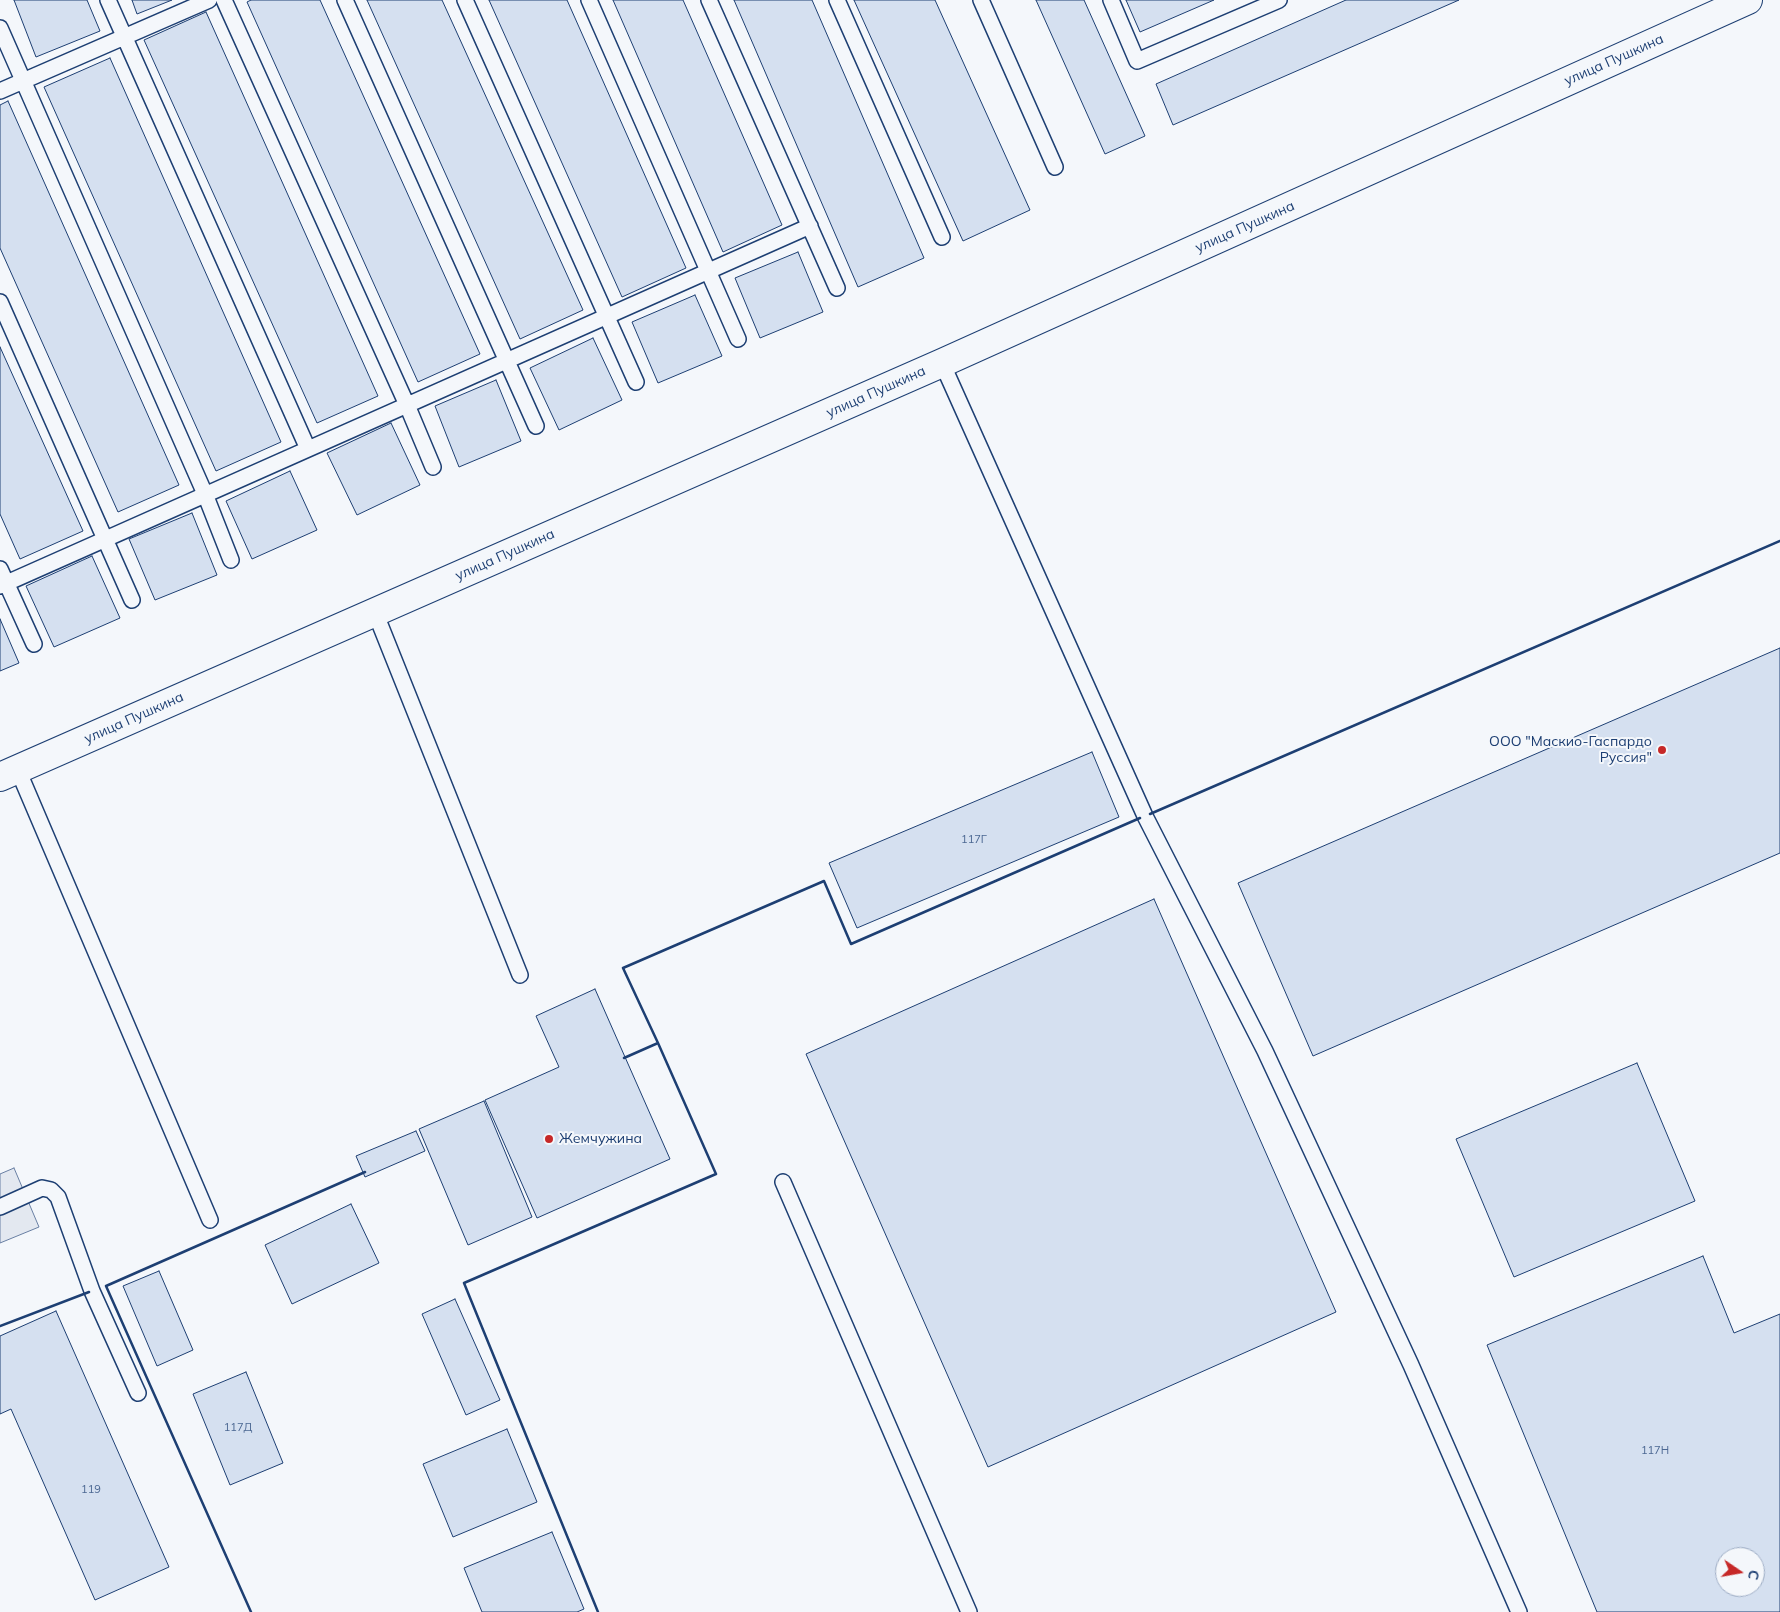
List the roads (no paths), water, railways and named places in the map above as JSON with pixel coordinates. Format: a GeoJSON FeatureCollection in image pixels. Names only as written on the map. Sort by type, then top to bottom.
{"type":"FeatureCollection","features":[{"type":"Feature","properties":{"kind":"main road","name":"улица Пушкина"},"geometry":{"type":"LineString","coordinates":[[9,774],[942,363],[1748,0]]}},
{"type":"Feature","properties":{"kind":"lane"},"geometry":{"type":"LineString","coordinates":[[108,0],[123,38],[308,449]]}},
{"type":"Feature","properties":{"kind":"lane"},"geometry":{"type":"LineString","coordinates":[[0,91],[208,0]]}},
{"type":"Feature","properties":{"kind":"lane"},"geometry":{"type":"LineString","coordinates":[[224,0],[407,405],[433,467]]}},
{"type":"Feature","properties":{"kind":"lane"},"geometry":{"type":"LineString","coordinates":[[345,0],[536,426]]}},
{"type":"Feature","properties":{"kind":"lane"},"geometry":{"type":"LineString","coordinates":[[465,0],[636,382]]}},
{"type":"Feature","properties":{"kind":"lane"},"geometry":{"type":"LineString","coordinates":[[589,0],[738,339]]}},
{"type":"Feature","properties":{"kind":"lane"},"geometry":{"type":"LineString","coordinates":[[709,0],[837,288]]}},
{"type":"Feature","properties":{"kind":"lane"},"geometry":{"type":"LineString","coordinates":[[837,0],[942,237]]}},
{"type":"Feature","properties":{"kind":"lane"},"geometry":{"type":"LineString","coordinates":[[981,0],[1055,167]]}},
{"type":"Feature","properties":{"kind":"lane"},"geometry":{"type":"LineString","coordinates":[[1111,0],[1137,61],[1279,0]]}},
{"type":"Feature","properties":{"kind":"lane"},"geometry":{"type":"LineString","coordinates":[[0,28],[22,82],[205,494],[232,560]]}},
{"type":"Feature","properties":{"kind":"lane"},"geometry":{"type":"LineString","coordinates":[[34,644],[2,579],[106,539],[810,226]]}},
{"type":"Feature","properties":{"kind":"lane"},"geometry":{"type":"LineString","coordinates":[[0,302],[132,600]]}},
{"type":"Feature","properties":{"kind":"lane"},"geometry":{"type":"LineString","coordinates":[[942,363],[1145,816],[1265,1051],[1411,1365],[1518,1612]]}},
{"type":"Feature","properties":{"kind":"lane"},"geometry":{"type":"LineString","coordinates":[[375,612],[520,975]]}},
{"type":"Feature","properties":{"kind":"lane"},"geometry":{"type":"LineString","coordinates":[[9,774],[210,1220]]}},
{"type":"Feature","properties":{"kind":"lane"},"geometry":{"type":"LineString","coordinates":[[783,1182],[969,1612]]}},
{"type":"Feature","properties":{"kind":"lane"},"geometry":{"type":"LineString","coordinates":[[0,1207],[42,1188],[51,1190],[58,1197],[92,1291],[138,1393]]}},
{"type":"Feature","properties":{"kind":"place","name":"ООО \"Маскио-Гаспардо Руссия\""},"geometry":{"type":"Point","coordinates":[1662,750]}},
{"type":"Feature","properties":{"kind":"place","name":"Жемчужина"},"geometry":{"type":"Point","coordinates":[549,1139]}}]}
